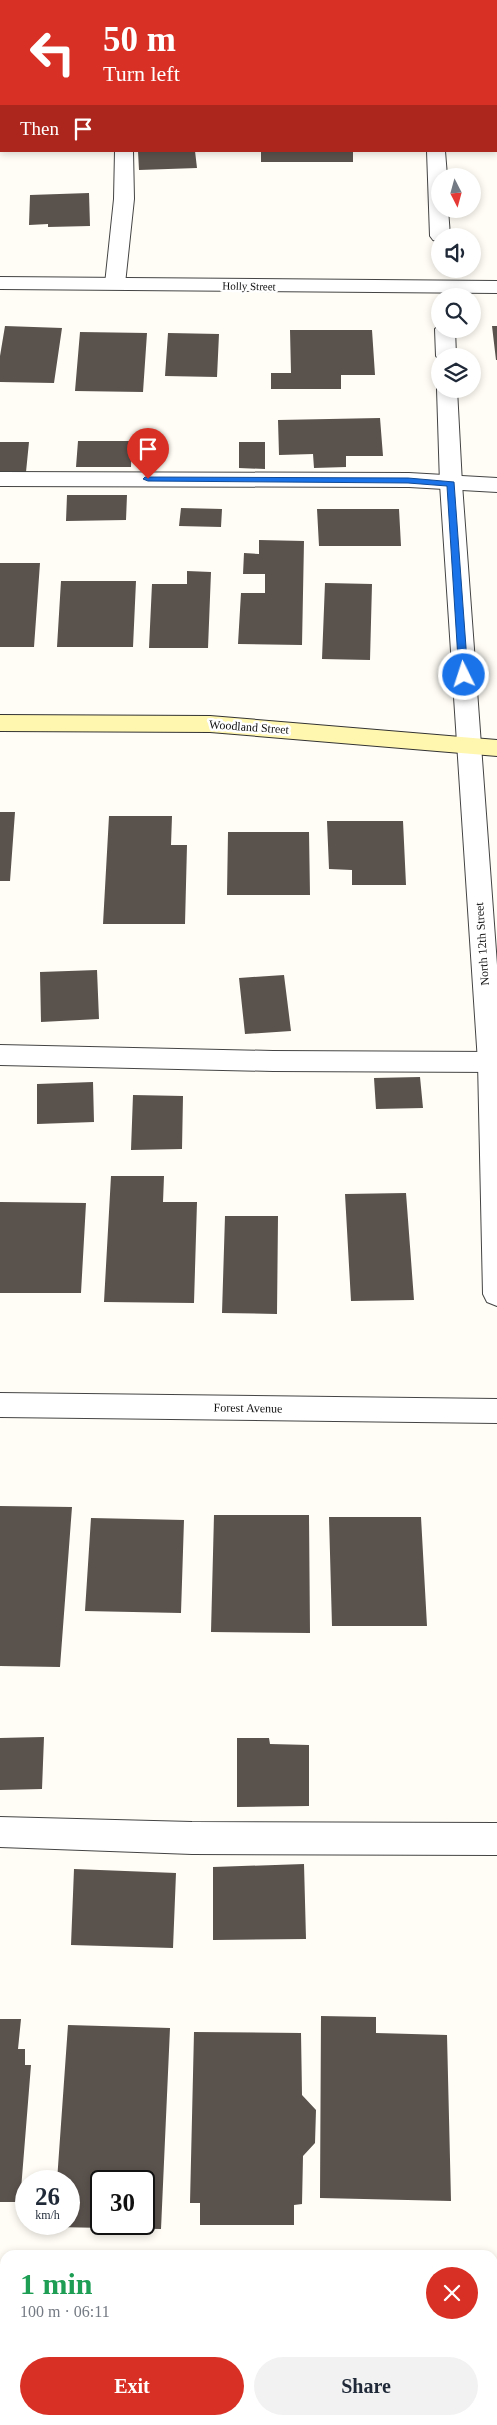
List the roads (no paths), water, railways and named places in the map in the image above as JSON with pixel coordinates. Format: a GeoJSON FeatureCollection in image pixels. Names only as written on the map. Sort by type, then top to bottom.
{"type":"FeatureCollection","features":[{"type":"Feature","properties":{"kind":"street"},"geometry":{"type":"LineString","coordinates":[[115,284],[124,199],[124,152]]}},
{"type":"Feature","properties":{"kind":"street"},"geometry":{"type":"LineString","coordinates":[[436,152],[440,228]]}},
{"type":"Feature","properties":{"kind":"street","name":"Holly Street"},"geometry":{"type":"LineString","coordinates":[[0,283],[443,284],[497,287]]}},
{"type":"Feature","properties":{"kind":"street","name":"North 12th Street"},"geometry":{"type":"LineString","coordinates":[[447,398],[468,745],[494,1062],[497,1294]]}},
{"type":"Feature","properties":{"kind":"street"},"geometry":{"type":"LineString","coordinates":[[0,479],[399,480],[497,485]]}},
{"type":"Feature","properties":{"kind":"street","name":"Woodland Street"},"geometry":{"type":"LineString","coordinates":[[0,723],[210,724],[497,748]]}},
{"type":"Feature","properties":{"kind":"street"},"geometry":{"type":"LineString","coordinates":[[0,1056],[273,1061],[494,1062]]}},
{"type":"Feature","properties":{"kind":"street","name":"Forest Avenue"},"geometry":{"type":"LineString","coordinates":[[0,1405],[497,1411]]}},
{"type":"Feature","properties":{"kind":"street"},"geometry":{"type":"LineString","coordinates":[[0,1832],[192,1838],[497,1839]]}}]}
